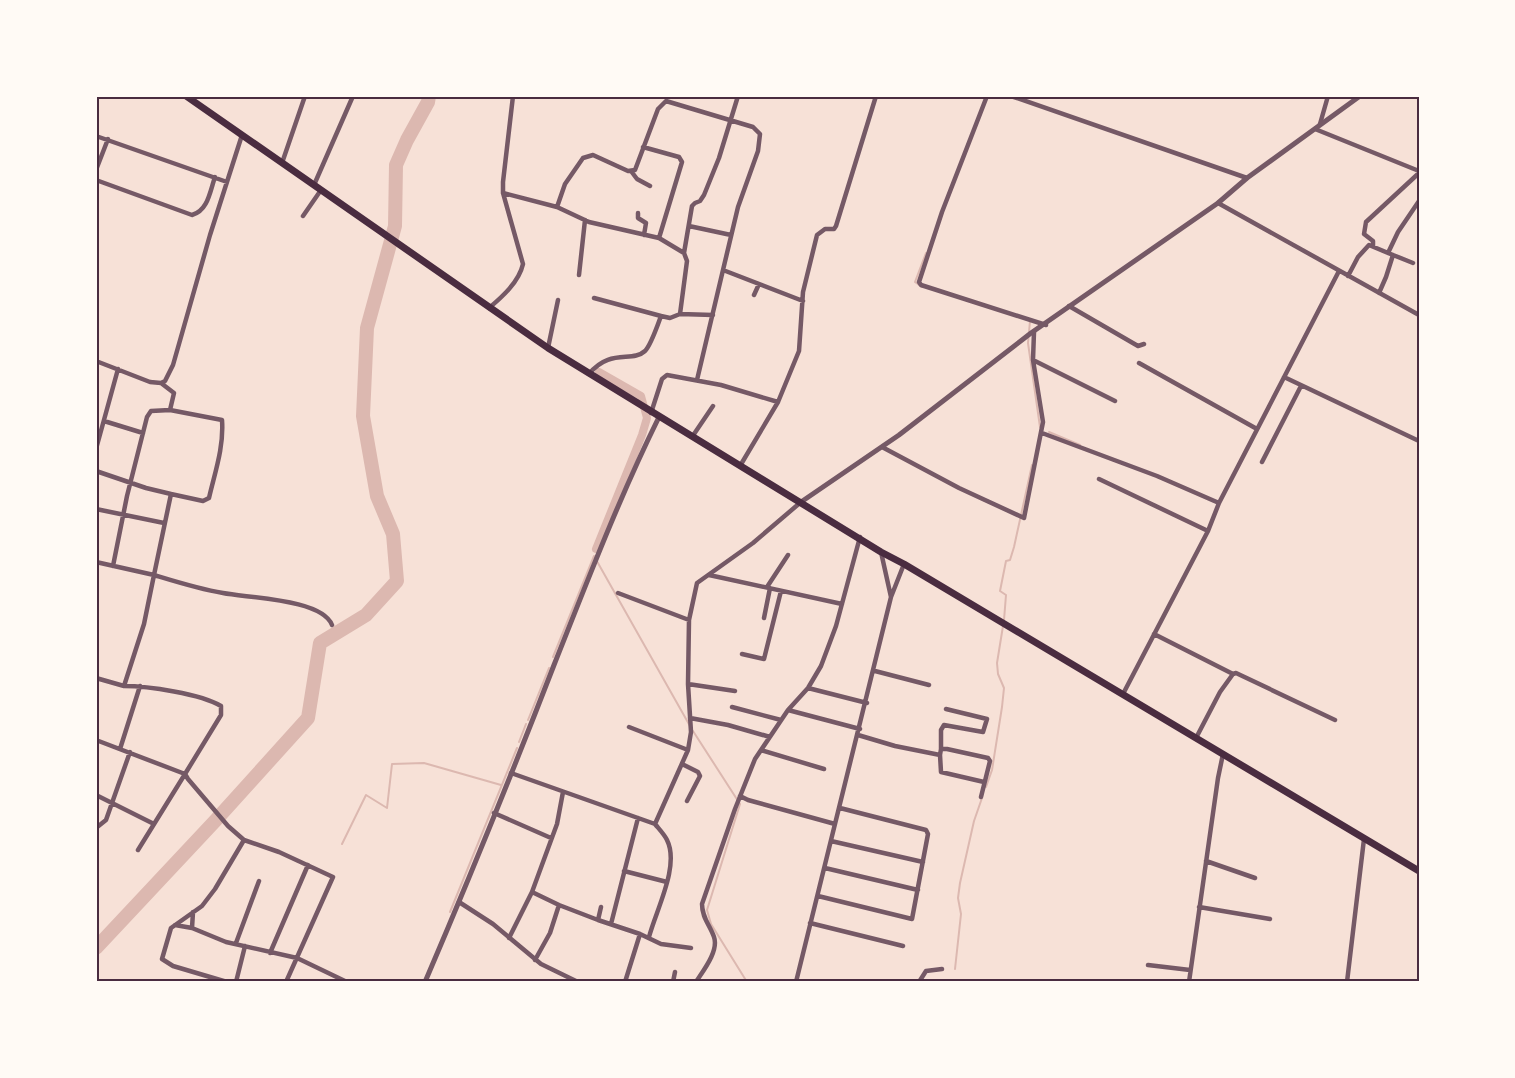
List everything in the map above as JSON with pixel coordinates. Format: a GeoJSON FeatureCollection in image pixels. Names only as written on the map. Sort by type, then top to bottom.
{"type":"FeatureCollection","features":[{"type":"Feature","properties":{"kind":"highway"},"geometry":{"type":"LineString","coordinates":[[186,96],[489,308],[639,406],[1419,871]]}},
{"type":"Feature","properties":{"kind":"street"},"geometry":{"type":"LineString","coordinates":[[282,163],[305,96]]}},
{"type":"Feature","properties":{"kind":"street"},"geometry":{"type":"LineString","coordinates":[[314,185],[353,96]]}},
{"type":"Feature","properties":{"kind":"street"},"geometry":{"type":"LineString","coordinates":[[489,308],[508,290],[523,264],[502,182],[513,96]]}},
{"type":"Feature","properties":{"kind":"street"},"geometry":{"type":"LineString","coordinates":[[680,314],[687,261],[684,253],[692,206],[704,195],[738,96]]}},
{"type":"Feature","properties":{"kind":"street"},"geometry":{"type":"LineString","coordinates":[[740,466],[778,402],[799,351],[803,292],[817,235],[825,229],[834,229],[836,226],[876,96]]}},
{"type":"Feature","properties":{"kind":"street"},"geometry":{"type":"LineString","coordinates":[[987,96],[942,212],[919,282],[921,285],[1046,325]]}},
{"type":"Feature","properties":{"kind":"street"},"geometry":{"type":"LineString","coordinates":[[1011,96],[1247,178]]}},
{"type":"Feature","properties":{"kind":"street"},"geometry":{"type":"LineString","coordinates":[[1320,124],[1328,96]]}},
{"type":"Feature","properties":{"kind":"street"},"geometry":{"type":"LineString","coordinates":[[656,824],[688,750],[691,732],[688,684],[689,620],[697,582],[753,543],[801,502],[882,447],[1069,306],[1218,203],[1247,178],[1360,96]]}},
{"type":"Feature","properties":{"kind":"street"},"geometry":{"type":"LineString","coordinates":[[557,207],[565,184],[583,158],[587,156],[593,155],[628,171],[635,170],[658,109],[666,101],[753,127],[760,134],[760,141],[731,235],[697,380]]}},
{"type":"Feature","properties":{"kind":"street"},"geometry":{"type":"LineString","coordinates":[[1315,129],[1419,172],[1366,222],[1363,231],[1373,241],[1373,246]]}},
{"type":"Feature","properties":{"kind":"street"},"geometry":{"type":"LineString","coordinates":[[161,383],[165,381],[173,365],[242,135]]}},
{"type":"Feature","properties":{"kind":"street"},"geometry":{"type":"LineString","coordinates":[[96,136],[227,182]]}},
{"type":"Feature","properties":{"kind":"street"},"geometry":{"type":"LineString","coordinates":[[96,170],[108,140]]}},
{"type":"Feature","properties":{"kind":"street"},"geometry":{"type":"LineString","coordinates":[[643,147],[679,157],[682,162],[660,238]]}},
{"type":"Feature","properties":{"kind":"street"},"geometry":{"type":"LineString","coordinates":[[631,171],[640,182],[650,186]]}},
{"type":"Feature","properties":{"kind":"street"},"geometry":{"type":"LineString","coordinates":[[96,180],[192,215],[204,208],[215,177]]}},
{"type":"Feature","properties":{"kind":"street"},"geometry":{"type":"LineString","coordinates":[[303,216],[321,190]]}},
{"type":"Feature","properties":{"kind":"street"},"geometry":{"type":"LineString","coordinates":[[503,193],[557,207],[585,220],[660,238],[684,253]]}},
{"type":"Feature","properties":{"kind":"street"},"geometry":{"type":"LineString","coordinates":[[1379,293],[1398,232],[1419,201]]}},
{"type":"Feature","properties":{"kind":"street"},"geometry":{"type":"LineString","coordinates":[[1218,203],[1419,315]]}},
{"type":"Feature","properties":{"kind":"street"},"geometry":{"type":"LineString","coordinates":[[638,213],[638,218],[646,222],[644,235]]}},
{"type":"Feature","properties":{"kind":"street"},"geometry":{"type":"LineString","coordinates":[[579,275],[585,220]]}},
{"type":"Feature","properties":{"kind":"street"},"geometry":{"type":"LineString","coordinates":[[689,226],[731,235]]}},
{"type":"Feature","properties":{"kind":"street"},"geometry":{"type":"LineString","coordinates":[[1348,276],[1368,245],[1413,263]]}},
{"type":"Feature","properties":{"kind":"street"},"geometry":{"type":"LineString","coordinates":[[723,270],[803,301]]}},
{"type":"Feature","properties":{"kind":"street"},"geometry":{"type":"LineString","coordinates":[[1123,694],[1339,271]]}},
{"type":"Feature","properties":{"kind":"street"},"geometry":{"type":"LineString","coordinates":[[754,295],[759,284]]}},
{"type":"Feature","properties":{"kind":"street"},"geometry":{"type":"LineString","coordinates":[[594,298],[670,318],[680,314],[713,315]]}},
{"type":"Feature","properties":{"kind":"street"},"geometry":{"type":"LineString","coordinates":[[548,348],[558,300]]}},
{"type":"Feature","properties":{"kind":"street"},"geometry":{"type":"LineString","coordinates":[[1069,306],[1138,346],[1144,344]]}},
{"type":"Feature","properties":{"kind":"street"},"geometry":{"type":"LineString","coordinates":[[589,374],[608,358],[638,355],[646,350],[661,316]]}},
{"type":"Feature","properties":{"kind":"street"},"geometry":{"type":"LineString","coordinates":[[882,447],[1024,518],[1043,422],[1033,360],[1034,332]]}},
{"type":"Feature","properties":{"kind":"street"},"geometry":{"type":"LineString","coordinates":[[1033,360],[1115,401]]}},
{"type":"Feature","properties":{"kind":"street"},"geometry":{"type":"LineString","coordinates":[[96,361],[150,382],[161,383],[173,392],[170,410]]}},
{"type":"Feature","properties":{"kind":"street"},"geometry":{"type":"LineString","coordinates":[[1139,363],[1257,429]]}},
{"type":"Feature","properties":{"kind":"street"},"geometry":{"type":"LineString","coordinates":[[96,450],[98,431],[104,421],[118,369]]}},
{"type":"Feature","properties":{"kind":"street"},"geometry":{"type":"LineString","coordinates":[[650,412],[664,376],[721,385],[778,402]]}},
{"type":"Feature","properties":{"kind":"street"},"geometry":{"type":"LineString","coordinates":[[1284,377],[1419,441]]}},
{"type":"Feature","properties":{"kind":"street"},"geometry":{"type":"LineString","coordinates":[[1262,462],[1301,386]]}},
{"type":"Feature","properties":{"kind":"street"},"geometry":{"type":"LineString","coordinates":[[692,437],[713,406]]}},
{"type":"Feature","properties":{"kind":"street"},"geometry":{"type":"LineString","coordinates":[[96,471],[131,483],[171,494],[207,500],[222,449],[222,420],[170,410],[155,410],[148,414],[143,433],[131,483],[123,515],[113,566]]}},
{"type":"Feature","properties":{"kind":"street"},"geometry":{"type":"LineString","coordinates":[[425,982],[620,498],[658,417]]}},
{"type":"Feature","properties":{"kind":"street"},"geometry":{"type":"LineString","coordinates":[[104,421],[143,433]]}},
{"type":"Feature","properties":{"kind":"street"},"geometry":{"type":"LineString","coordinates":[[1042,433],[1157,476],[1219,503]]}},
{"type":"Feature","properties":{"kind":"street"},"geometry":{"type":"LineString","coordinates":[[1099,479],[1208,531]]}},
{"type":"Feature","properties":{"kind":"street"},"geometry":{"type":"LineString","coordinates":[[124,686],[144,624],[171,494]]}},
{"type":"Feature","properties":{"kind":"street"},"geometry":{"type":"LineString","coordinates":[[96,509],[164,523]]}},
{"type":"Feature","properties":{"kind":"street"},"geometry":{"type":"LineString","coordinates":[[696,982],[709,961],[715,943],[715,938],[702,912],[702,904],[735,809],[755,759],[788,710],[808,688],[828,649],[860,537]]}},
{"type":"Feature","properties":{"kind":"street"},"geometry":{"type":"LineString","coordinates":[[881,552],[891,597]]}},
{"type":"Feature","properties":{"kind":"street"},"geometry":{"type":"LineString","coordinates":[[764,618],[769,587],[788,555]]}},
{"type":"Feature","properties":{"kind":"street"},"geometry":{"type":"LineString","coordinates":[[96,562],[224,594],[289,603],[321,612],[332,625]]}},
{"type":"Feature","properties":{"kind":"street"},"geometry":{"type":"LineString","coordinates":[[796,982],[867,703],[891,597],[904,564]]}},
{"type":"Feature","properties":{"kind":"street"},"geometry":{"type":"LineString","coordinates":[[709,575],[842,604]]}},
{"type":"Feature","properties":{"kind":"street"},"geometry":{"type":"LineString","coordinates":[[742,654],[762,659],[765,657],[781,591]]}},
{"type":"Feature","properties":{"kind":"street"},"geometry":{"type":"LineString","coordinates":[[618,593],[689,620]]}},
{"type":"Feature","properties":{"kind":"street"},"geometry":{"type":"LineString","coordinates":[[1154,634],[1233,674],[1235,672],[1335,720]]}},
{"type":"Feature","properties":{"kind":"street"},"geometry":{"type":"LineString","coordinates":[[875,670],[928,685]]}},
{"type":"Feature","properties":{"kind":"street"},"geometry":{"type":"LineString","coordinates":[[1196,738],[1220,692],[1233,674]]}},
{"type":"Feature","properties":{"kind":"street"},"geometry":{"type":"LineString","coordinates":[[96,678],[124,686],[140,686],[208,700],[221,706],[221,715],[138,850]]}},
{"type":"Feature","properties":{"kind":"street"},"geometry":{"type":"LineString","coordinates":[[688,684],[735,691]]}},
{"type":"Feature","properties":{"kind":"street"},"geometry":{"type":"LineString","coordinates":[[120,749],[140,686]]}},
{"type":"Feature","properties":{"kind":"street"},"geometry":{"type":"LineString","coordinates":[[808,688],[867,703]]}},
{"type":"Feature","properties":{"kind":"street"},"geometry":{"type":"LineString","coordinates":[[732,707],[781,720]]}},
{"type":"Feature","properties":{"kind":"street"},"geometry":{"type":"LineString","coordinates":[[946,709],[987,719],[983,732],[944,725],[941,730],[941,772],[984,783]]}},
{"type":"Feature","properties":{"kind":"street"},"geometry":{"type":"LineString","coordinates":[[788,710],[895,746],[990,759],[981,797]]}},
{"type":"Feature","properties":{"kind":"street"},"geometry":{"type":"LineString","coordinates":[[690,720],[728,725],[770,737]]}},
{"type":"Feature","properties":{"kind":"street"},"geometry":{"type":"LineString","coordinates":[[629,728],[688,750]]}},
{"type":"Feature","properties":{"kind":"street"},"geometry":{"type":"LineString","coordinates":[[96,740],[185,774],[215,812],[244,840],[279,852],[333,877],[286,982]]}},
{"type":"Feature","properties":{"kind":"street"},"geometry":{"type":"LineString","coordinates":[[761,750],[824,769]]}},
{"type":"Feature","properties":{"kind":"street"},"geometry":{"type":"LineString","coordinates":[[96,828],[106,820],[130,753]]}},
{"type":"Feature","properties":{"kind":"street"},"geometry":{"type":"LineString","coordinates":[[1189,982],[1223,754]]}},
{"type":"Feature","properties":{"kind":"street"},"geometry":{"type":"LineString","coordinates":[[682,764],[698,772],[700,776],[687,801]]}},
{"type":"Feature","properties":{"kind":"street"},"geometry":{"type":"LineString","coordinates":[[511,773],[656,824],[667,839],[670,849],[667,882],[649,937]]}},
{"type":"Feature","properties":{"kind":"street"},"geometry":{"type":"LineString","coordinates":[[508,938],[532,892],[557,824],[563,792]]}},
{"type":"Feature","properties":{"kind":"street"},"geometry":{"type":"LineString","coordinates":[[96,795],[154,825]]}},
{"type":"Feature","properties":{"kind":"street"},"geometry":{"type":"LineString","coordinates":[[740,797],[835,824]]}},
{"type":"Feature","properties":{"kind":"street"},"geometry":{"type":"LineString","coordinates":[[818,896],[912,920],[928,834],[926,830],[840,808]]}},
{"type":"Feature","properties":{"kind":"street"},"geometry":{"type":"LineString","coordinates":[[494,813],[551,837]]}},
{"type":"Feature","properties":{"kind":"street"},"geometry":{"type":"LineString","coordinates":[[610,924],[638,818]]}},
{"type":"Feature","properties":{"kind":"street"},"geometry":{"type":"LineString","coordinates":[[1347,982],[1364,839]]}},
{"type":"Feature","properties":{"kind":"street"},"geometry":{"type":"LineString","coordinates":[[227,982],[173,966],[162,959],[169,933],[175,924],[202,906],[215,889],[244,840]]}},
{"type":"Feature","properties":{"kind":"street"},"geometry":{"type":"LineString","coordinates":[[831,840],[923,862]]}},
{"type":"Feature","properties":{"kind":"street"},"geometry":{"type":"LineString","coordinates":[[1206,861],[1255,878]]}},
{"type":"Feature","properties":{"kind":"street"},"geometry":{"type":"LineString","coordinates":[[270,953],[308,865]]}},
{"type":"Feature","properties":{"kind":"street"},"geometry":{"type":"LineString","coordinates":[[825,868],[918,890]]}},
{"type":"Feature","properties":{"kind":"street"},"geometry":{"type":"LineString","coordinates":[[624,871],[667,882]]}},
{"type":"Feature","properties":{"kind":"street"},"geometry":{"type":"LineString","coordinates":[[236,943],[259,880]]}},
{"type":"Feature","properties":{"kind":"street"},"geometry":{"type":"LineString","coordinates":[[532,892],[598,920],[640,933],[654,942],[691,948]]}},
{"type":"Feature","properties":{"kind":"street"},"geometry":{"type":"LineString","coordinates":[[459,902],[493,924],[536,960],[578,982]]}},
{"type":"Feature","properties":{"kind":"street"},"geometry":{"type":"LineString","coordinates":[[536,960],[550,933],[559,905]]}},
{"type":"Feature","properties":{"kind":"street"},"geometry":{"type":"LineString","coordinates":[[598,920],[601,907]]}},
{"type":"Feature","properties":{"kind":"street"},"geometry":{"type":"LineString","coordinates":[[1199,907],[1270,919]]}},
{"type":"Feature","properties":{"kind":"street"},"geometry":{"type":"LineString","coordinates":[[192,928],[193,912]]}},
{"type":"Feature","properties":{"kind":"street"},"geometry":{"type":"LineString","coordinates":[[810,923],[903,946]]}},
{"type":"Feature","properties":{"kind":"street"},"geometry":{"type":"LineString","coordinates":[[175,924],[192,928],[226,942],[297,958],[347,982]]}},
{"type":"Feature","properties":{"kind":"street"},"geometry":{"type":"LineString","coordinates":[[625,982],[640,933]]}},
{"type":"Feature","properties":{"kind":"street"},"geometry":{"type":"LineString","coordinates":[[236,982],[245,946]]}},
{"type":"Feature","properties":{"kind":"street"},"geometry":{"type":"LineString","coordinates":[[1148,964],[1190,970]]}},
{"type":"Feature","properties":{"kind":"street"},"geometry":{"type":"LineString","coordinates":[[919,982],[926,970],[942,969]]}},
{"type":"Feature","properties":{"kind":"street"},"geometry":{"type":"LineString","coordinates":[[673,982],[675,972]]}},
{"type":"Feature","properties":{"kind":"waterway"},"geometry":{"type":"LineString","coordinates":[[96,948],[308,718],[320,643],[366,615],[397,581],[393,534],[377,496],[363,416],[367,328],[395,226],[396,165],[429,96]]}},
{"type":"Feature","properties":{"kind":"waterway"},"geometry":{"type":"LineString","coordinates":[[922,287],[915,282],[926,253]]}},
{"type":"Feature","properties":{"kind":"waterway"},"geometry":{"type":"LineString","coordinates":[[1030,321],[1028,343],[1040,427]]}},
{"type":"Feature","properties":{"kind":"waterway"},"geometry":{"type":"LineString","coordinates":[[596,549],[647,418],[641,396],[599,372]]}},
{"type":"Feature","properties":{"kind":"waterway"},"geometry":{"type":"LineString","coordinates":[[1049,432],[1080,445]]}},
{"type":"Feature","properties":{"kind":"waterway"},"geometry":{"type":"LineString","coordinates":[[1004,620],[1006,595],[1000,591],[1006,561],[1010,560],[1014,547],[1032,465]]}},
{"type":"Feature","properties":{"kind":"waterway"},"geometry":{"type":"LineString","coordinates":[[594,556],[690,726]]}},
{"type":"Feature","properties":{"kind":"waterway"},"geometry":{"type":"LineString","coordinates":[[553,657],[594,556]]}},
{"type":"Feature","properties":{"kind":"waterway"},"geometry":{"type":"LineString","coordinates":[[986,787],[992,770],[1002,707],[1004,688],[998,674],[997,663],[1003,626]]}},
{"type":"Feature","properties":{"kind":"waterway"},"geometry":{"type":"LineString","coordinates":[[528,720],[549,668]]}},
{"type":"Feature","properties":{"kind":"waterway"},"geometry":{"type":"LineString","coordinates":[[519,742],[526,724]]}},
{"type":"Feature","properties":{"kind":"waterway"},"geometry":{"type":"LineString","coordinates":[[693,731],[740,804],[707,910],[711,924],[747,982]]}},
{"type":"Feature","properties":{"kind":"waterway"},"geometry":{"type":"LineString","coordinates":[[450,912],[517,748]]}},
{"type":"Feature","properties":{"kind":"waterway"},"geometry":{"type":"LineString","coordinates":[[342,844],[366,795],[387,808],[392,764],[424,763],[501,785]]}},
{"type":"Feature","properties":{"kind":"waterway"},"geometry":{"type":"LineString","coordinates":[[955,969],[961,914],[958,898],[960,883],[974,821],[982,798]]}}]}
